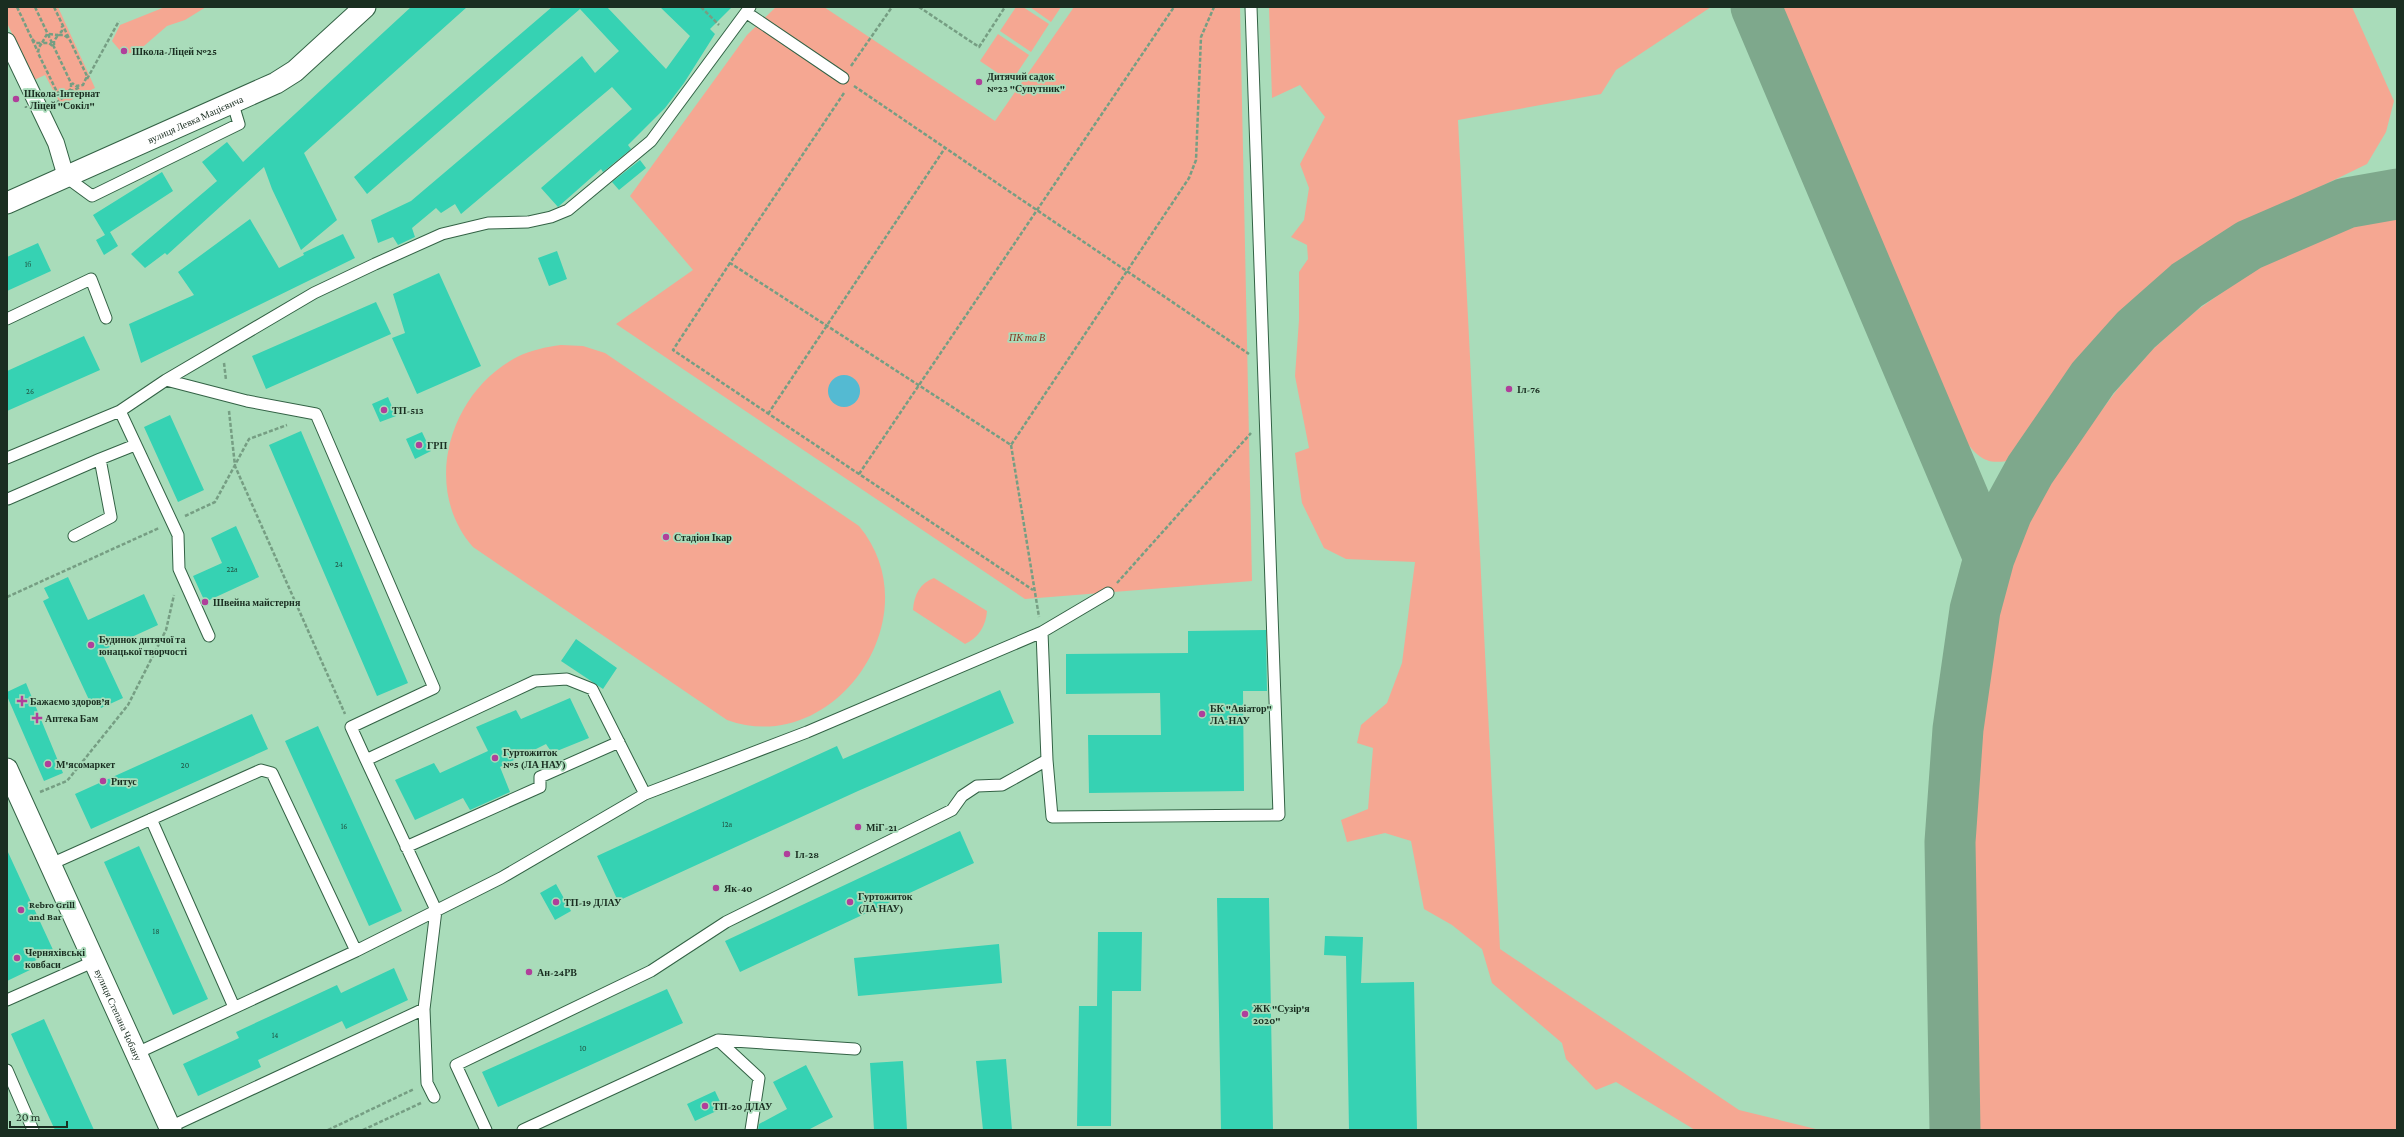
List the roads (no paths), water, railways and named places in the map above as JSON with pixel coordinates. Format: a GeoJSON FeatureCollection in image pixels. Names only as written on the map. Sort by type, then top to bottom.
{"type":"FeatureCollection","features":[{"type":"Feature","properties":{"kind":"street","name":"вулиця Левка Мацієвича"},"geometry":{"type":"LineString","coordinates":[[7,203],[232,101],[276,83],[295,71],[365,7]]}},
{"type":"Feature","properties":{"kind":"street"},"geometry":{"type":"LineString","coordinates":[[7,41],[56,143],[66,177]]}},
{"type":"Feature","properties":{"kind":"street","name":"вулиця Степана Чобану"},"geometry":{"type":"LineString","coordinates":[[7,769],[171,1128]]}},
{"type":"Feature","properties":{"kind":"lane"},"geometry":{"type":"LineString","coordinates":[[1042,632],[1047,760],[1052,817],[1279,815],[1251,7]]}},
{"type":"Feature","properties":{"kind":"lane"},"geometry":{"type":"LineString","coordinates":[[7,458],[120,411],[166,380],[314,293],[442,234],[488,223],[528,222],[551,217],[568,210],[651,140],[748,10],[846,80]]}},
{"type":"Feature","properties":{"kind":"lane"},"geometry":{"type":"LineString","coordinates":[[66,177],[92,196],[239,124],[232,101]]}},
{"type":"Feature","properties":{"kind":"lane"},"geometry":{"type":"LineString","coordinates":[[7,319],[91,279],[106,318]]}},
{"type":"Feature","properties":{"kind":"lane"},"geometry":{"type":"LineString","coordinates":[[166,380],[247,401],[316,414],[434,688],[350,727],[436,910],[424,1009],[427,1083],[434,1097]]}},
{"type":"Feature","properties":{"kind":"lane"},"geometry":{"type":"LineString","coordinates":[[120,411],[178,535],[179,569],[209,636]]}},
{"type":"Feature","properties":{"kind":"lane"},"geometry":{"type":"LineString","coordinates":[[8,499],[135,444]]}},
{"type":"Feature","properties":{"kind":"lane"},"geometry":{"type":"LineString","coordinates":[[74,536],[111,517],[100,459]]}},
{"type":"Feature","properties":{"kind":"lane"},"geometry":{"type":"LineString","coordinates":[[137,1053],[356,951],[501,878],[645,794],[807,732],[1042,632],[1108,593]]}},
{"type":"Feature","properties":{"kind":"lane"},"geometry":{"type":"LineString","coordinates":[[366,760],[535,681],[567,679],[592,689],[645,794]]}},
{"type":"Feature","properties":{"kind":"lane"},"geometry":{"type":"LineString","coordinates":[[406,847],[540,787],[540,777],[619,742]]}},
{"type":"Feature","properties":{"kind":"lane"},"geometry":{"type":"LineString","coordinates":[[486,1130],[456,1065],[651,971],[726,922],[952,810],[962,796],[977,786],[1002,785],[1047,760]]}},
{"type":"Feature","properties":{"kind":"lane"},"geometry":{"type":"LineString","coordinates":[[51,864],[261,770],[272,773],[356,951]]}},
{"type":"Feature","properties":{"kind":"lane"},"geometry":{"type":"LineString","coordinates":[[151,819],[234,1008]]}},
{"type":"Feature","properties":{"kind":"lane"},"geometry":{"type":"LineString","coordinates":[[8,1001],[95,961]]}},
{"type":"Feature","properties":{"kind":"lane"},"geometry":{"type":"LineString","coordinates":[[171,1128],[424,1009]]}},
{"type":"Feature","properties":{"kind":"lane"},"geometry":{"type":"LineString","coordinates":[[718,1040],[759,1078],[751,1130]]}},
{"type":"Feature","properties":{"kind":"lane"},"geometry":{"type":"LineString","coordinates":[[523,1130],[718,1040],[855,1049]]}},
{"type":"Feature","properties":{"kind":"lane"},"geometry":{"type":"LineString","coordinates":[[7,1070],[32,1130]]}},
{"type":"Feature","properties":{"kind":"water"},"geometry":{"type":"Polygon","coordinates":[[[844,375],[855,380],[860,391],[855,402],[844,407],[833,402],[828,391],[833,380],[844,375]]]}},
{"type":"Feature","properties":{"kind":"place","name":"Школа-Ліцей №25"},"geometry":{"type":"Point","coordinates":[124,51]}},
{"type":"Feature","properties":{"kind":"place","name":"Дитячий садок №23 \"Супутник\""},"geometry":{"type":"Point","coordinates":[979,82]}},
{"type":"Feature","properties":{"kind":"place","name":"Школа-Інтернат - Ліцей \"Сокіл\""},"geometry":{"type":"Point","coordinates":[16,99]}},
{"type":"Feature","properties":{"kind":"place","name":"Іл-76"},"geometry":{"type":"Point","coordinates":[1509,389]}},
{"type":"Feature","properties":{"kind":"place","name":"ТП-513"},"geometry":{"type":"Point","coordinates":[384,410]}},
{"type":"Feature","properties":{"kind":"place","name":"ГРП"},"geometry":{"type":"Point","coordinates":[419,445]}},
{"type":"Feature","properties":{"kind":"place","name":"Стадіон Ікар"},"geometry":{"type":"Point","coordinates":[666,537]}},
{"type":"Feature","properties":{"kind":"place","name":"Швейна майстерня"},"geometry":{"type":"Point","coordinates":[205,602]}},
{"type":"Feature","properties":{"kind":"place","name":"Будинок дитячої та юнацької творчості"},"geometry":{"type":"Point","coordinates":[91,645]}},
{"type":"Feature","properties":{"kind":"place","name":"Бажаємо здоров’я"},"geometry":{"type":"Point","coordinates":[22,701]}},
{"type":"Feature","properties":{"kind":"place","name":"БК \"Авіатор\" ЛА-НАУ"},"geometry":{"type":"Point","coordinates":[1202,714]}},
{"type":"Feature","properties":{"kind":"place","name":"Аптека Бам"},"geometry":{"type":"Point","coordinates":[37,718]}},
{"type":"Feature","properties":{"kind":"place","name":"Гуртожиток №5 (ЛА НАУ)"},"geometry":{"type":"Point","coordinates":[495,758]}},
{"type":"Feature","properties":{"kind":"place","name":"М'ясомаркет"},"geometry":{"type":"Point","coordinates":[48,764]}},
{"type":"Feature","properties":{"kind":"place","name":"Ритус"},"geometry":{"type":"Point","coordinates":[103,781]}},
{"type":"Feature","properties":{"kind":"place","name":"МіГ-21"},"geometry":{"type":"Point","coordinates":[858,827]}},
{"type":"Feature","properties":{"kind":"place","name":"Іл-28"},"geometry":{"type":"Point","coordinates":[787,854]}},
{"type":"Feature","properties":{"kind":"place","name":"Як-40"},"geometry":{"type":"Point","coordinates":[716,888]}},
{"type":"Feature","properties":{"kind":"place","name":"ТП-19 ДЛАУ"},"geometry":{"type":"Point","coordinates":[556,902]}},
{"type":"Feature","properties":{"kind":"place","name":"Гуртожиток (ЛА НАУ)"},"geometry":{"type":"Point","coordinates":[850,902]}},
{"type":"Feature","properties":{"kind":"place","name":"Rebro Grill and Bar"},"geometry":{"type":"Point","coordinates":[21,910]}},
{"type":"Feature","properties":{"kind":"place","name":"Черняхівські ковбаси"},"geometry":{"type":"Point","coordinates":[17,958]}},
{"type":"Feature","properties":{"kind":"place","name":"Ан-24РВ"},"geometry":{"type":"Point","coordinates":[529,972]}},
{"type":"Feature","properties":{"kind":"place","name":"ЖК \"Сузір'я 2020\""},"geometry":{"type":"Point","coordinates":[1245,1014]}},
{"type":"Feature","properties":{"kind":"place","name":"ТП-20 ДЛАУ"},"geometry":{"type":"Point","coordinates":[705,1106]}},
{"type":"Feature","properties":{"kind":"park label","name":"ПК та В"},"geometry":{"type":"Point","coordinates":[1027,337]}}]}
